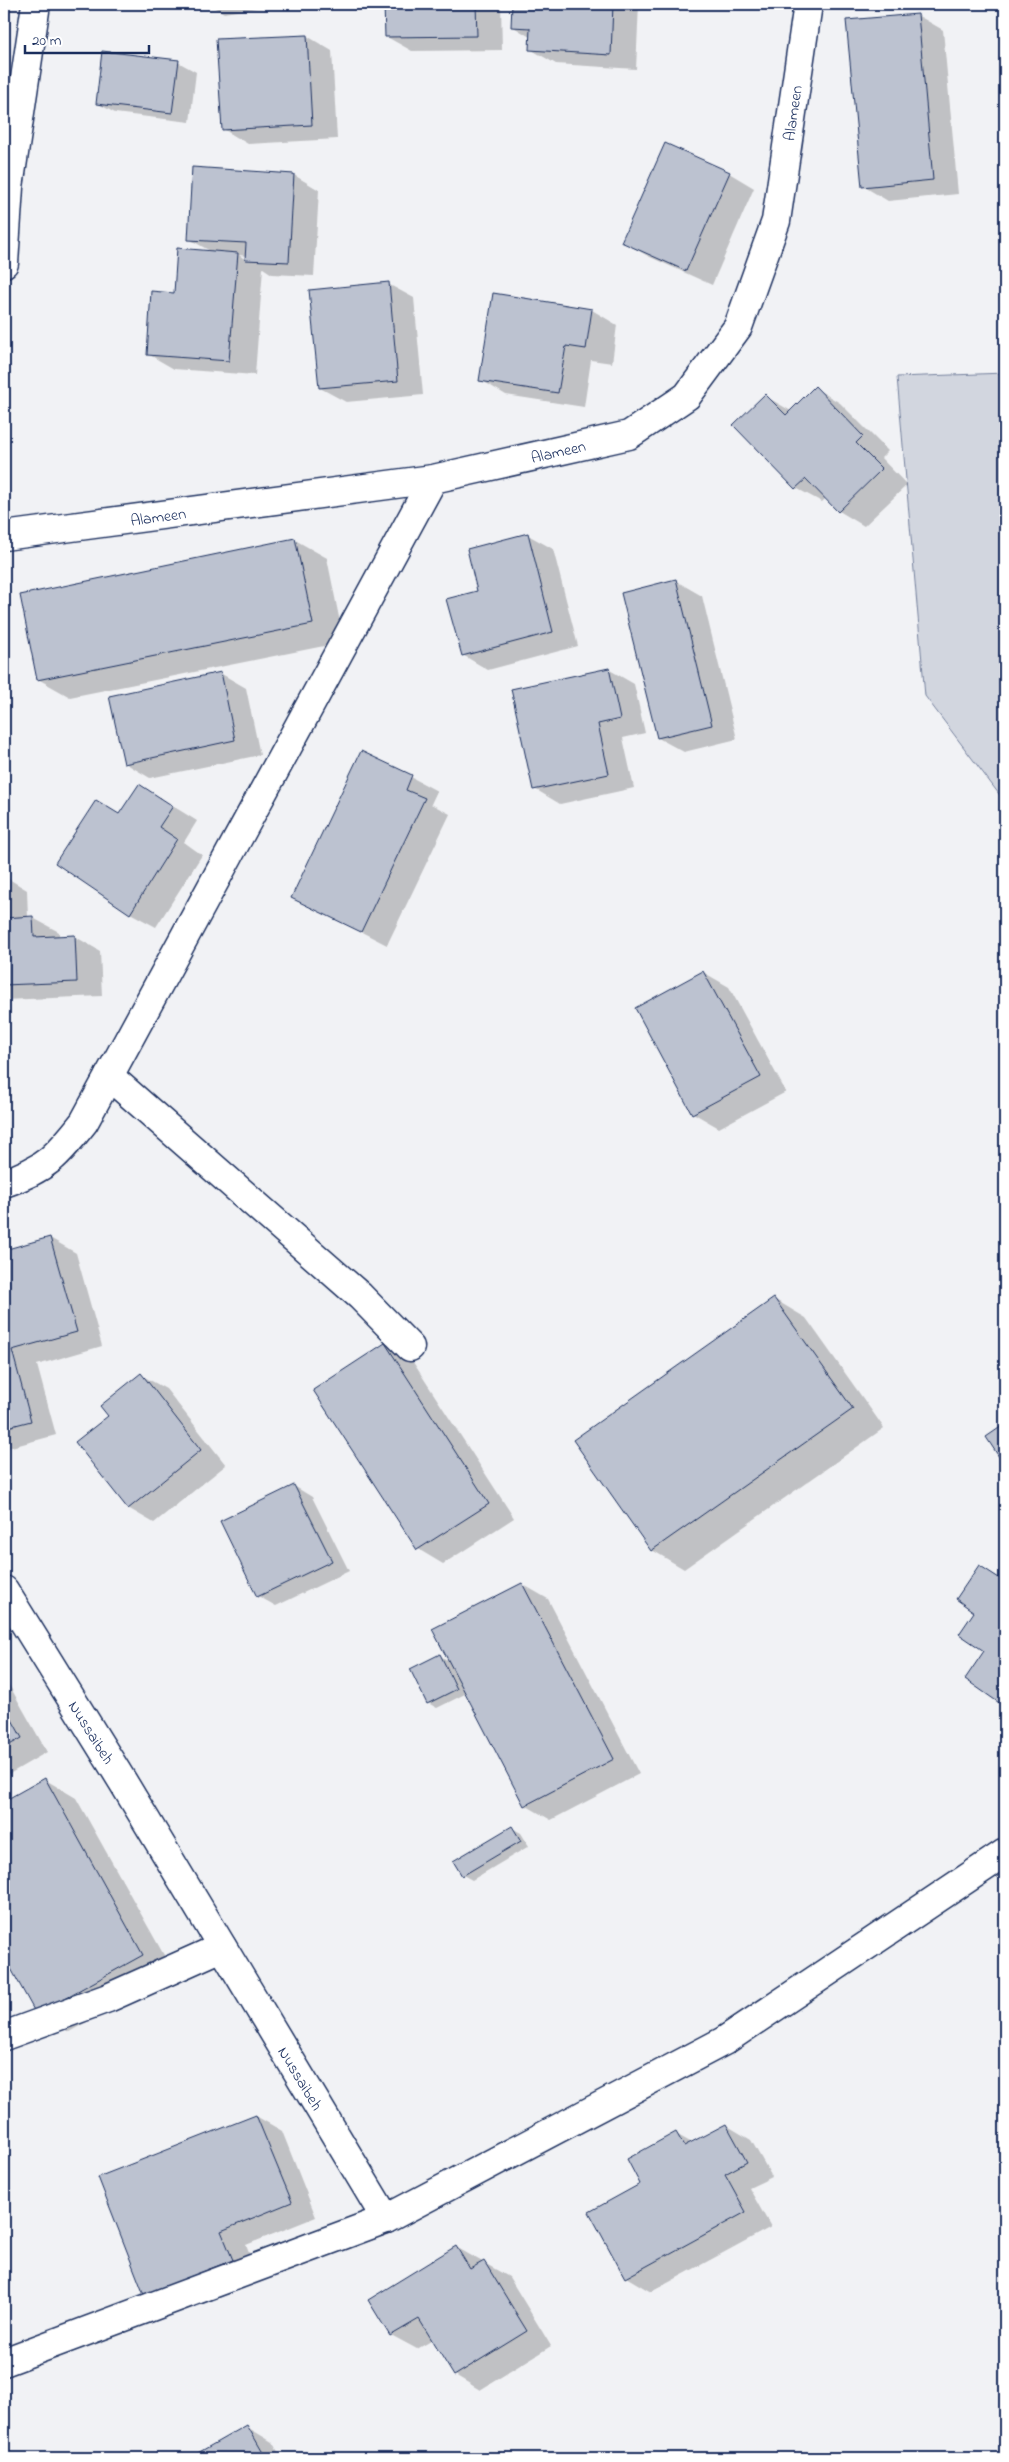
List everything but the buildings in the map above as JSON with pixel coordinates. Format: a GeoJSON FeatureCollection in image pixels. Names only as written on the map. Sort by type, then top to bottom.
{"type":"FeatureCollection","features":[{"type":"Feature","properties":{"kind":"street"},"geometry":{"type":"LineString","coordinates":[[4,263],[9,187],[36,4]]}},
{"type":"Feature","properties":{"kind":"street","name":"Alameen"},"geometry":{"type":"LineString","coordinates":[[4,536],[433,479],[629,435],[687,396],[738,327],[776,221],[808,4]]}},
{"type":"Feature","properties":{"kind":"street"},"geometry":{"type":"LineString","coordinates":[[4,1183],[32,1174],[62,1151],[84,1122],[433,479]]}},
{"type":"Feature","properties":{"kind":"street"},"geometry":{"type":"LineString","coordinates":[[109,1076],[360,1296],[410,1346]]}},
{"type":"Feature","properties":{"kind":"street","name":"Nussaibeh"},"geometry":{"type":"LineString","coordinates":[[4,1590],[386,2219]]}},
{"type":"Feature","properties":{"kind":"street"},"geometry":{"type":"LineString","coordinates":[[4,2362],[386,2219],[724,2041],[1005,1853]]}},
{"type":"Feature","properties":{"kind":"street"},"geometry":{"type":"LineString","coordinates":[[4,2036],[108,1998],[222,1947]]}},
{"type":"Feature","properties":{"kind":"shaded area"},"geometry":{"type":"Polygon","coordinates":[[[1005,373],[1005,802],[925,696],[897,377],[1005,373]]]}}]}
